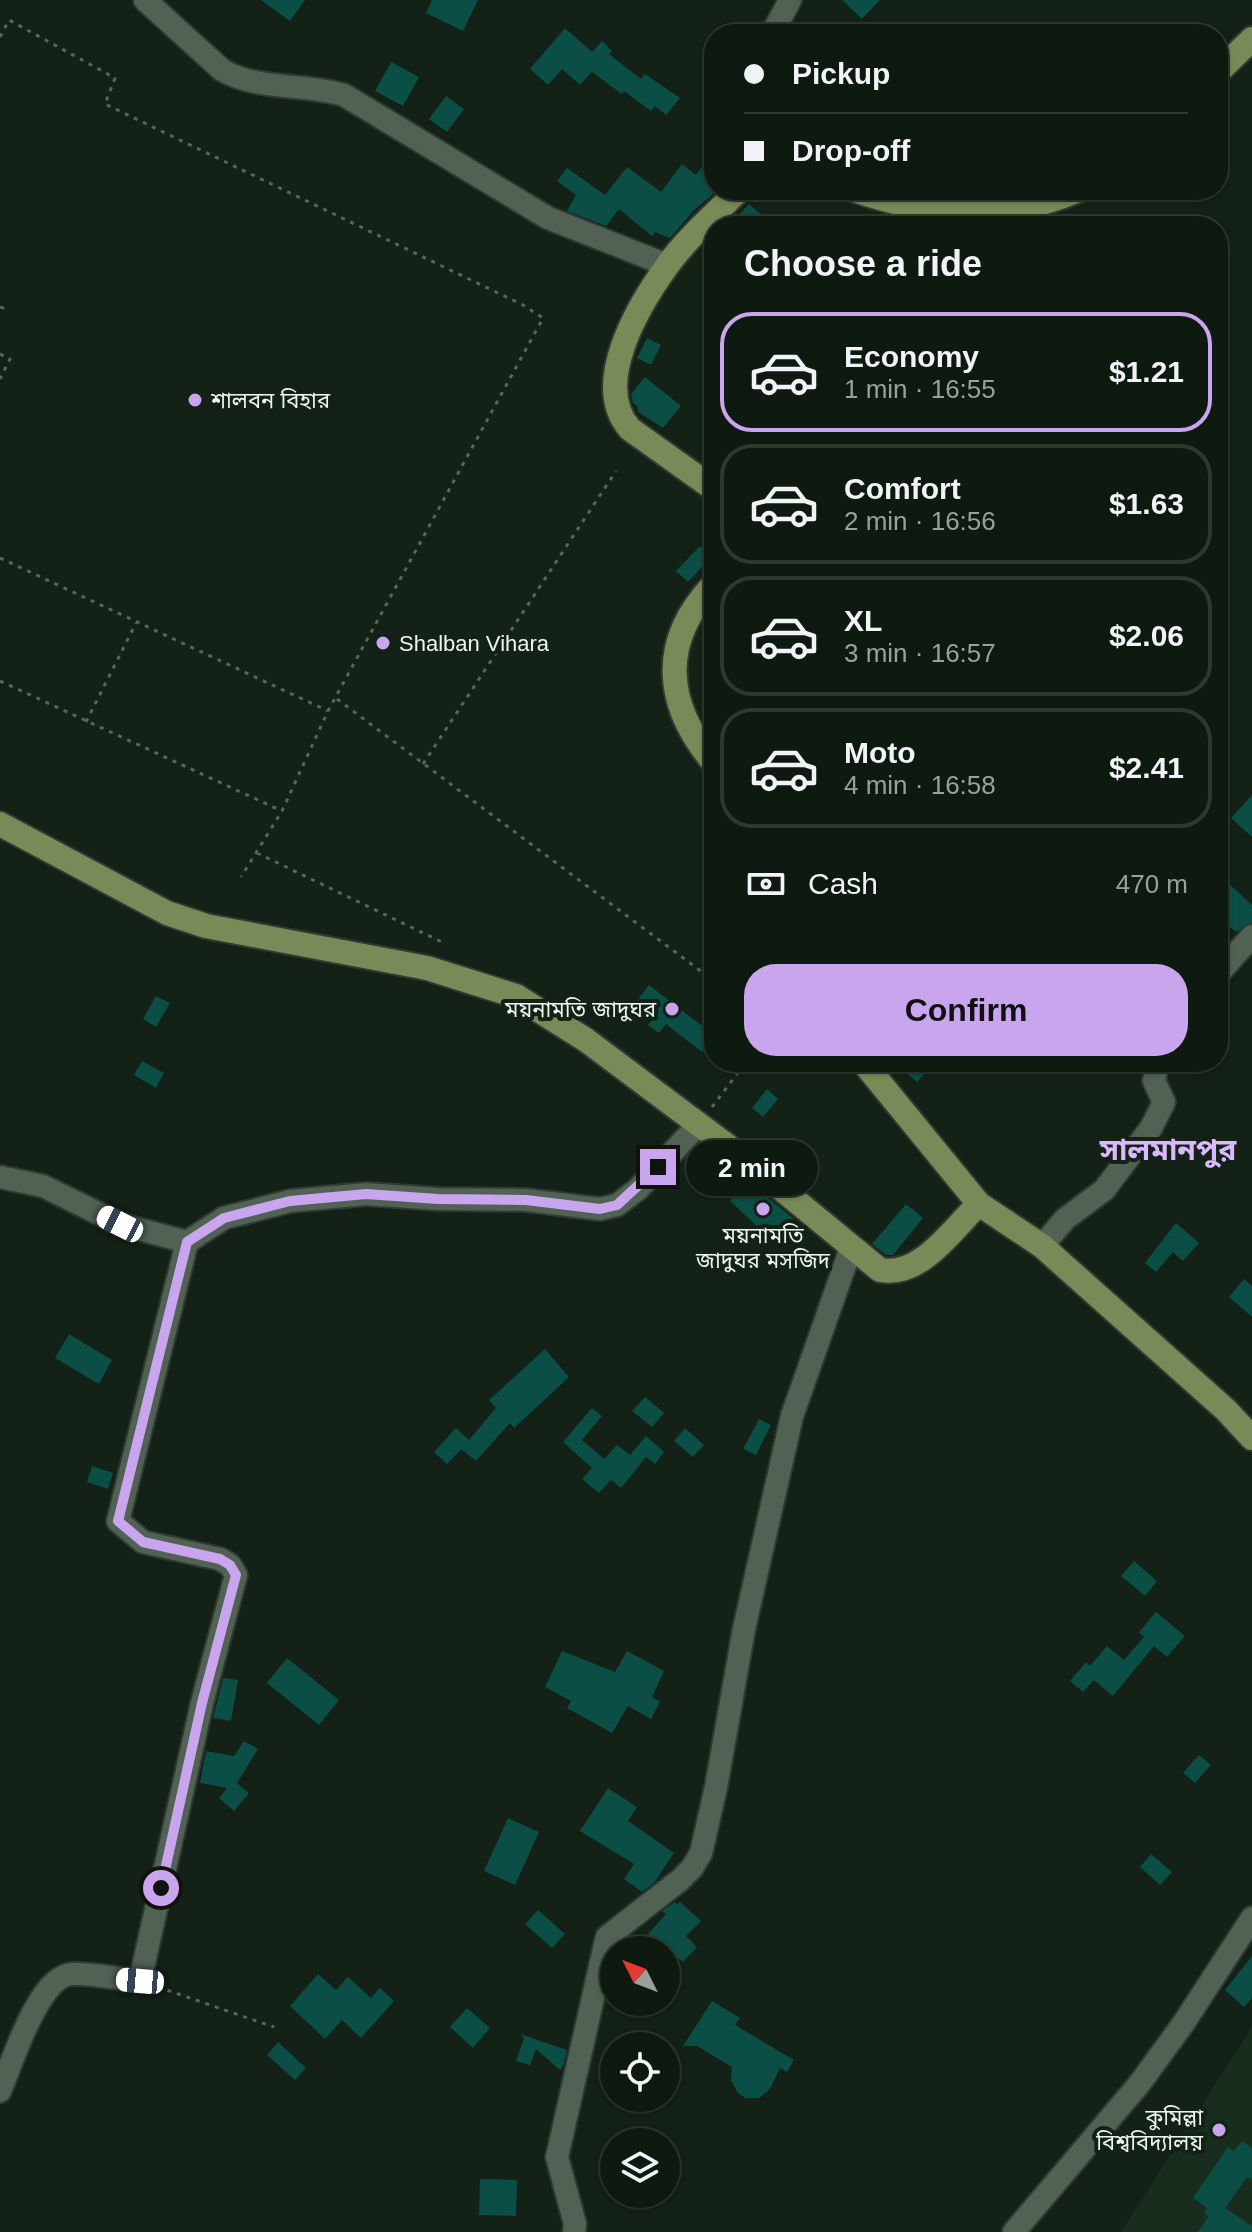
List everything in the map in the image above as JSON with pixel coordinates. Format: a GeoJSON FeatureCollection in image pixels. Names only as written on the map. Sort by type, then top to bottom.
{"type":"FeatureCollection","features":[{"type":"Feature","properties":{"kind":"main road"},"geometry":{"type":"LineString","coordinates":[[1228,62],[1252,39]]}},
{"type":"Feature","properties":{"kind":"main road"},"geometry":{"type":"LineString","coordinates":[[714,216],[729,200]]}},
{"type":"Feature","properties":{"kind":"main road"},"geometry":{"type":"LineString","coordinates":[[893,200],[947,214],[1031,207],[1051,200]]}},
{"type":"Feature","properties":{"kind":"main road"},"geometry":{"type":"LineString","coordinates":[[704,226],[667,265],[634,321],[616,364],[614,390],[618,409],[630,429],[704,482]]}},
{"type":"Feature","properties":{"kind":"main road"},"geometry":{"type":"LineString","coordinates":[[704,594],[694,604],[677,639],[675,669],[679,706],[693,738],[704,751]]}},
{"type":"Feature","properties":{"kind":"main road"},"geometry":{"type":"LineString","coordinates":[[0,824],[180,917],[206,926],[427,968],[516,996],[586,1040],[699,1124],[880,1270],[905,1270],[931,1251],[979,1204]]}},
{"type":"Feature","properties":{"kind":"main road"},"geometry":{"type":"LineString","coordinates":[[871,1072],[979,1204],[1042,1246],[1226,1410],[1252,1438]]}},
{"type":"Feature","properties":{"kind":"street"},"geometry":{"type":"LineString","coordinates":[[145,0],[222,70],[236,78],[255,83],[322,88],[344,95],[548,218],[667,265]]}},
{"type":"Feature","properties":{"kind":"street"},"geometry":{"type":"LineString","coordinates":[[777,24],[790,0]]}},
{"type":"Feature","properties":{"kind":"street"},"geometry":{"type":"LineString","coordinates":[[1228,963],[1252,936]]}},
{"type":"Feature","properties":{"kind":"street"},"geometry":{"type":"LineString","coordinates":[[1042,1246],[1065,1219],[1104,1190],[1151,1128],[1164,1102],[1154,1081],[1156,1072]]}},
{"type":"Feature","properties":{"kind":"street"},"geometry":{"type":"LineString","coordinates":[[0,2091],[42,1995],[54,1982],[69,1974],[140,1981],[202,1703],[236,1575],[230,1565],[220,1559],[143,1542],[118,1521],[187,1242],[224,1218],[290,1201],[366,1194],[526,1200],[578,1207],[617,1205],[638,1189],[699,1124]]}},
{"type":"Feature","properties":{"kind":"street"},"geometry":{"type":"LineString","coordinates":[[0,1177],[43,1186],[120,1224],[187,1242]]}},
{"type":"Feature","properties":{"kind":"street"},"geometry":{"type":"LineString","coordinates":[[574,2232],[575,2224],[557,2157],[607,1937],[680,1880],[701,1853],[744,1629],[792,1416],[851,1248]]}},
{"type":"Feature","properties":{"kind":"street"},"geometry":{"type":"LineString","coordinates":[[1014,2232],[1140,2083],[1183,2024],[1252,1918]]}},
{"type":"Feature","properties":{"kind":"path"},"geometry":{"type":"LineString","coordinates":[[0,37],[9,20],[115,78],[105,104],[142,125],[467,278],[543,318],[328,711],[282,811],[241,877]]}},
{"type":"Feature","properties":{"kind":"path"},"geometry":{"type":"LineString","coordinates":[[0,307],[3,308],[0,314]]}},
{"type":"Feature","properties":{"kind":"path"},"geometry":{"type":"LineString","coordinates":[[0,354],[10,359],[0,379]]}},
{"type":"Feature","properties":{"kind":"path"},"geometry":{"type":"LineString","coordinates":[[423,764],[616,471]]}},
{"type":"Feature","properties":{"kind":"path"},"geometry":{"type":"LineString","coordinates":[[0,558],[328,711]]}},
{"type":"Feature","properties":{"kind":"path"},"geometry":{"type":"LineString","coordinates":[[86,722],[136,623]]}},
{"type":"Feature","properties":{"kind":"path"},"geometry":{"type":"LineString","coordinates":[[0,681],[282,811]]}},
{"type":"Feature","properties":{"kind":"path"},"geometry":{"type":"LineString","coordinates":[[337,699],[704,974]]}},
{"type":"Feature","properties":{"kind":"path"},"geometry":{"type":"LineString","coordinates":[[257,853],[446,944]]}},
{"type":"Feature","properties":{"kind":"path"},"geometry":{"type":"LineString","coordinates":[[699,1124],[738,1072]]}},
{"type":"Feature","properties":{"kind":"path"},"geometry":{"type":"LineString","coordinates":[[140,1981],[274,2027]]}},
{"type":"Feature","properties":{"kind":"shaded area","name":"কুমিল্লা বিশ্ববিদ্যালয়"},"geometry":{"type":"Polygon","coordinates":[[[1252,2027],[1252,2232],[1121,2232],[1252,2027]]]}},
{"type":"Feature","properties":{"kind":"building"},"geometry":{"type":"Polygon","coordinates":[[[261,0],[305,0],[290,21],[261,0]]]}},
{"type":"Feature","properties":{"kind":"building"},"geometry":{"type":"Polygon","coordinates":[[[432,0],[478,0],[463,31],[426,13],[432,0]]]}},
{"type":"Feature","properties":{"kind":"building"},"geometry":{"type":"Polygon","coordinates":[[[842,0],[880,0],[862,19],[842,0]]]}},
{"type":"Feature","properties":{"kind":"building"},"geometry":{"type":"Polygon","coordinates":[[[565,28],[592,52],[602,41],[612,51],[609,54],[641,79],[645,74],[680,98],[666,115],[655,106],[651,111],[592,72],[580,85],[562,69],[548,85],[530,69],[565,28]]]}},
{"type":"Feature","properties":{"kind":"building"},"geometry":{"type":"Polygon","coordinates":[[[391,62],[419,77],[403,106],[375,91],[391,62]]]}},
{"type":"Feature","properties":{"kind":"building"},"geometry":{"type":"Polygon","coordinates":[[[446,96],[464,109],[447,132],[429,119],[446,96]]]}},
{"type":"Feature","properties":{"kind":"building"},"geometry":{"type":"Polygon","coordinates":[[[682,164],[696,175],[701,168],[704,170],[706,200],[670,238],[655,232],[652,236],[619,209],[606,226],[567,211],[576,195],[557,181],[567,168],[605,195],[627,167],[661,192],[682,164]]]}},
{"type":"Feature","properties":{"kind":"building"},"geometry":{"type":"Polygon","coordinates":[[[749,204],[763,216],[738,216],[749,204]]]}},
{"type":"Feature","properties":{"kind":"building"},"geometry":{"type":"Polygon","coordinates":[[[647,338],[661,345],[651,365],[637,358],[647,338]]]}},
{"type":"Feature","properties":{"kind":"building"},"geometry":{"type":"Polygon","coordinates":[[[645,377],[681,406],[663,428],[638,412],[638,407],[633,403],[631,394],[645,377]]]}},
{"type":"Feature","properties":{"kind":"building"},"geometry":{"type":"Polygon","coordinates":[[[700,546],[704,550],[704,565],[688,582],[676,571],[700,546]]]}},
{"type":"Feature","properties":{"kind":"building"},"geometry":{"type":"Polygon","coordinates":[[[1252,795],[1252,837],[1231,818],[1252,795]]]}},
{"type":"Feature","properties":{"kind":"building"},"geometry":{"type":"Polygon","coordinates":[[[1228,883],[1252,905],[1252,922],[1236,932],[1228,925],[1228,883]]]}},
{"type":"Feature","properties":{"kind":"building"},"geometry":{"type":"Polygon","coordinates":[[[649,985],[704,1027],[702,1052],[666,1024],[659,1033],[648,1025],[655,1016],[636,1002],[649,985]]]}},
{"type":"Feature","properties":{"kind":"building"},"geometry":{"type":"Polygon","coordinates":[[[156,996],[170,1003],[156,1027],[143,1019],[156,996]]]}},
{"type":"Feature","properties":{"kind":"building"},"geometry":{"type":"Polygon","coordinates":[[[142,1061],[164,1073],[156,1088],[134,1075],[142,1061]]]}},
{"type":"Feature","properties":{"kind":"building"},"geometry":{"type":"Polygon","coordinates":[[[905,1072],[926,1072],[917,1082],[905,1072]]]}},
{"type":"Feature","properties":{"kind":"building"},"geometry":{"type":"Polygon","coordinates":[[[767,1089],[778,1099],[763,1117],[752,1108],[767,1089]]]}},
{"type":"Feature","properties":{"kind":"building","name":"ময়নামতি জাদুঘর মসজিদ"},"geometry":{"type":"Polygon","coordinates":[[[746,1180],[794,1219],[774,1242],[730,1201],[746,1180]]]}},
{"type":"Feature","properties":{"kind":"building"},"geometry":{"type":"Polygon","coordinates":[[[906,1204],[923,1218],[893,1255],[886,1255],[872,1244],[906,1204]]]}},
{"type":"Feature","properties":{"kind":"building"},"geometry":{"type":"Polygon","coordinates":[[[1176,1223],[1199,1243],[1183,1261],[1173,1252],[1156,1272],[1145,1263],[1176,1223]]]}},
{"type":"Feature","properties":{"kind":"building"},"geometry":{"type":"Polygon","coordinates":[[[1244,1279],[1252,1286],[1252,1317],[1229,1297],[1244,1279]]]}},
{"type":"Feature","properties":{"kind":"building"},"geometry":{"type":"Polygon","coordinates":[[[69,1334],[112,1360],[99,1384],[55,1358],[69,1334]]]}},
{"type":"Feature","properties":{"kind":"building"},"geometry":{"type":"Polygon","coordinates":[[[545,1349],[569,1377],[514,1428],[510,1423],[476,1461],[461,1449],[447,1464],[434,1452],[456,1428],[469,1440],[496,1408],[489,1400],[545,1349]]]}},
{"type":"Feature","properties":{"kind":"building"},"geometry":{"type":"Polygon","coordinates":[[[645,1397],[664,1413],[652,1427],[632,1411],[645,1397]]]}},
{"type":"Feature","properties":{"kind":"building"},"geometry":{"type":"Polygon","coordinates":[[[592,1408],[602,1416],[582,1440],[604,1459],[617,1445],[630,1455],[646,1436],[664,1452],[655,1464],[646,1457],[621,1488],[611,1480],[599,1493],[582,1479],[592,1468],[563,1442],[592,1408]]]}},
{"type":"Feature","properties":{"kind":"building"},"geometry":{"type":"Polygon","coordinates":[[[759,1419],[771,1425],[756,1455],[743,1449],[759,1419]]]}},
{"type":"Feature","properties":{"kind":"building"},"geometry":{"type":"Polygon","coordinates":[[[685,1428],[704,1445],[693,1457],[674,1441],[685,1428]]]}},
{"type":"Feature","properties":{"kind":"building"},"geometry":{"type":"Polygon","coordinates":[[[92,1466],[113,1473],[108,1489],[87,1482],[92,1466]]]}},
{"type":"Feature","properties":{"kind":"building"},"geometry":{"type":"Polygon","coordinates":[[[1134,1561],[1157,1581],[1145,1596],[1121,1576],[1134,1561]]]}},
{"type":"Feature","properties":{"kind":"building"},"geometry":{"type":"Polygon","coordinates":[[[1156,1612],[1185,1636],[1167,1657],[1154,1646],[1113,1696],[1094,1680],[1083,1692],[1070,1681],[1086,1662],[1090,1666],[1107,1646],[1124,1660],[1144,1637],[1139,1632],[1156,1612]]]}},
{"type":"Feature","properties":{"kind":"building"},"geometry":{"type":"Polygon","coordinates":[[[562,1651],[615,1672],[627,1651],[664,1671],[652,1697],[660,1702],[651,1719],[628,1706],[612,1733],[567,1708],[571,1701],[545,1687],[562,1651]]]}},
{"type":"Feature","properties":{"kind":"building"},"geometry":{"type":"Polygon","coordinates":[[[287,1658],[339,1700],[319,1725],[267,1683],[287,1658]]]}},
{"type":"Feature","properties":{"kind":"building"},"geometry":{"type":"Polygon","coordinates":[[[223,1678],[238,1680],[231,1721],[213,1718],[223,1678]]]}},
{"type":"Feature","properties":{"kind":"building"},"geometry":{"type":"Polygon","coordinates":[[[244,1741],[258,1749],[237,1783],[249,1793],[234,1811],[219,1798],[227,1788],[200,1783],[206,1751],[234,1756],[244,1741]]]}},
{"type":"Feature","properties":{"kind":"building"},"geometry":{"type":"Polygon","coordinates":[[[1199,1755],[1211,1765],[1195,1783],[1183,1773],[1199,1755]]]}},
{"type":"Feature","properties":{"kind":"building"},"geometry":{"type":"Polygon","coordinates":[[[608,1788],[637,1807],[628,1821],[674,1853],[654,1883],[642,1892],[624,1879],[634,1864],[580,1831],[608,1788]]]}},
{"type":"Feature","properties":{"kind":"building"},"geometry":{"type":"Polygon","coordinates":[[[508,1818],[539,1832],[515,1885],[484,1871],[508,1818]]]}},
{"type":"Feature","properties":{"kind":"building"},"geometry":{"type":"Polygon","coordinates":[[[1151,1854],[1172,1872],[1160,1885],[1140,1867],[1151,1854]]]}},
{"type":"Feature","properties":{"kind":"building"},"geometry":{"type":"Polygon","coordinates":[[[680,1902],[701,1921],[686,1936],[697,1947],[683,1962],[680,1960],[680,1936],[648,1934],[666,1914],[662,1911],[680,1902]]]}},
{"type":"Feature","properties":{"kind":"building"},"geometry":{"type":"Polygon","coordinates":[[[538,1910],[565,1934],[552,1948],[525,1924],[538,1910]]]}},
{"type":"Feature","properties":{"kind":"building"},"geometry":{"type":"Polygon","coordinates":[[[1252,1956],[1252,1998],[1244,2007],[1225,1990],[1252,1956]]]}},
{"type":"Feature","properties":{"kind":"building"},"geometry":{"type":"Polygon","coordinates":[[[318,1974],[336,1990],[348,1977],[371,1998],[380,1988],[394,2001],[361,2038],[342,2020],[325,2039],[290,2006],[318,1974]]]}},
{"type":"Feature","properties":{"kind":"building"},"geometry":{"type":"Polygon","coordinates":[[[712,2001],[740,2018],[735,2025],[794,2060],[787,2072],[780,2068],[770,2089],[759,2098],[745,2098],[738,2093],[731,2080],[732,2067],[697,2046],[683,2046],[712,2001]]]}},
{"type":"Feature","properties":{"kind":"building"},"geometry":{"type":"Polygon","coordinates":[[[467,2008],[490,2028],[473,2048],[450,2027],[467,2008]]]}},
{"type":"Feature","properties":{"kind":"building"},"geometry":{"type":"Polygon","coordinates":[[[520,2034],[567,2050],[560,2070],[536,2049],[530,2065],[516,2061],[524,2038],[520,2034]]]}},
{"type":"Feature","properties":{"kind":"building"},"geometry":{"type":"Polygon","coordinates":[[[278,2042],[306,2068],[295,2080],[267,2055],[278,2042]]]}},
{"type":"Feature","properties":{"kind":"building"},"geometry":{"type":"Polygon","coordinates":[[[1242,2141],[1252,2148],[1252,2180],[1247,2177],[1225,2208],[1252,2226],[1252,2232],[1198,2232],[1209,2216],[1204,2213],[1207,2208],[1193,2198],[1228,2147],[1234,2151],[1242,2141]]]}},
{"type":"Feature","properties":{"kind":"building"},"geometry":{"type":"Polygon","coordinates":[[[480,2179],[517,2180],[516,2216],[479,2215],[480,2179]]]}},
{"type":"Feature","properties":{"kind":"place","name":"শালবন বিহার"},"geometry":{"type":"Point","coordinates":[195,400]}},
{"type":"Feature","properties":{"kind":"place","name":"Shalban Vihara"},"geometry":{"type":"Point","coordinates":[383,643]}},
{"type":"Feature","properties":{"kind":"place","name":"ময়নামতি জাদুঘর"},"geometry":{"type":"Point","coordinates":[672,1009]}},
{"type":"Feature","properties":{"kind":"place","name":"ময়নামতি জাদুঘর মসজিদ"},"geometry":{"type":"Point","coordinates":[763,1209]}},
{"type":"Feature","properties":{"kind":"place","name":"কুমিল্লা বিশ্ববিদ্যালয়"},"geometry":{"type":"Point","coordinates":[1219,2130]}},
{"type":"Feature","properties":{"kind":"district","name":"সালমানপুর"},"geometry":{"type":"Point","coordinates":[1168,1149]}},
{"type":"Feature","properties":{"kind":"route"},"geometry":{"type":"LineString","coordinates":[[161,1888],[202,1703],[236,1575],[230,1565],[220,1559],[143,1542],[126,1531],[118,1521],[187,1242],[224,1218],[290,1201],[366,1194],[526,1200],[600,1209],[617,1205],[638,1189],[658,1167]]}}]}
